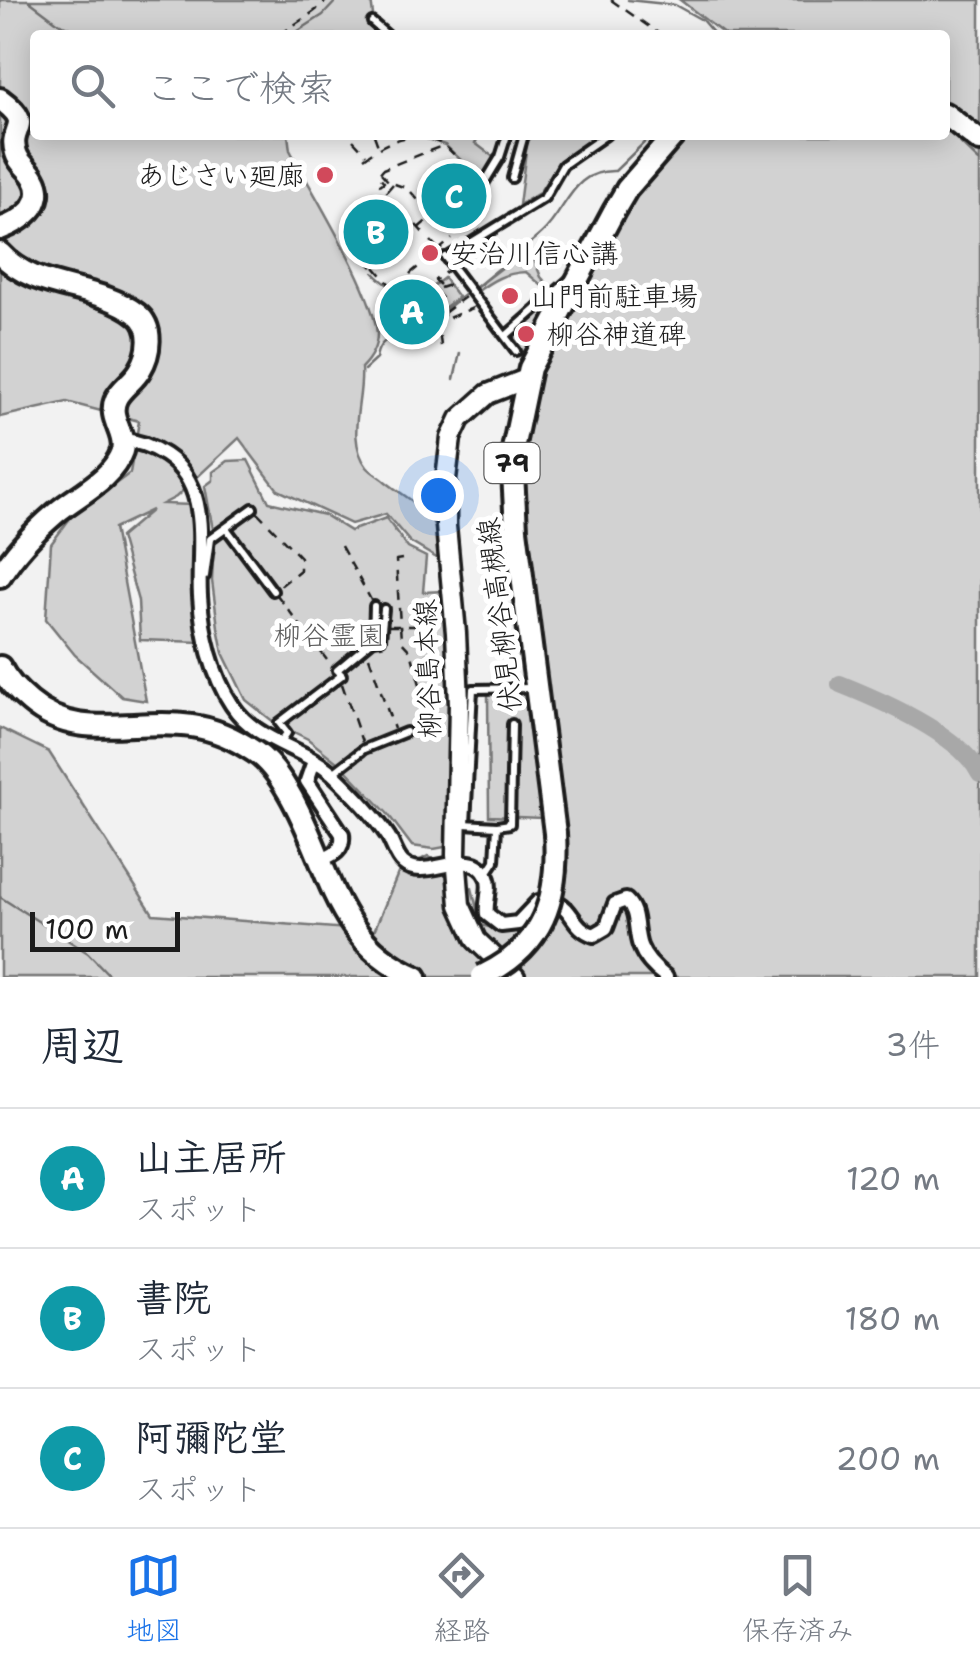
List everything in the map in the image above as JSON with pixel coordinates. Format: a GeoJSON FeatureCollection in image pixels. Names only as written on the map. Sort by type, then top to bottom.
{"type":"FeatureCollection","features":[{"type":"Feature","properties":{"kind":"main road"},"geometry":{"type":"LineString","coordinates":[[0,99],[16,110],[20,121],[14,144],[21,164],[34,176],[37,198],[22,220],[0,230]]}},
{"type":"Feature","properties":{"kind":"main road"},"geometry":{"type":"LineString","coordinates":[[950,118],[980,141]]}},
{"type":"Feature","properties":{"kind":"main road","name":"伏見柳谷高槻線"},"geometry":{"type":"LineString","coordinates":[[480,976],[515,958],[538,932],[552,895],[555,834],[512,484],[518,412],[526,378],[578,275],[627,190],[670,140]]}},
{"type":"Feature","properties":{"kind":"main road"},"geometry":{"type":"LineString","coordinates":[[0,253],[27,275],[52,285],[74,286],[128,309],[146,324],[150,339],[141,369],[114,402],[122,450],[102,478],[46,522],[0,576]]}},
{"type":"Feature","properties":{"kind":"main road","name":"柳谷島本線"},"geometry":{"type":"LineString","coordinates":[[515,977],[468,930],[460,905],[459,703],[446,479],[452,438],[460,419],[488,394],[526,378]]}},
{"type":"Feature","properties":{"kind":"main road"},"geometry":{"type":"LineString","coordinates":[[488,394],[503,396],[518,412]]}},
{"type":"Feature","properties":{"kind":"main road"},"geometry":{"type":"LineString","coordinates":[[0,667],[18,692],[62,722],[96,727],[176,724],[228,735],[260,754],[283,782],[346,919],[379,957],[416,977]]}},
{"type":"Feature","properties":{"kind":"street"},"geometry":{"type":"LineString","coordinates":[[122,440],[157,450],[172,460],[194,490],[201,534],[205,638],[231,703],[246,723],[332,774],[386,834],[403,863],[413,868],[470,862],[486,874],[487,914],[501,925],[518,924],[538,902],[556,900],[579,927],[602,933],[615,904],[626,900],[634,909],[640,946],[666,977]]}},
{"type":"Feature","properties":{"kind":"street"},"geometry":{"type":"LineString","coordinates":[[314,760],[307,781],[342,834],[343,844],[337,853],[319,861]]}},
{"type":"Feature","properties":{"kind":"lane"},"geometry":{"type":"LineString","coordinates":[[372,22],[381,30]]}},
{"type":"Feature","properties":{"kind":"lane"},"geometry":{"type":"LineString","coordinates":[[484,184],[505,140]]}},
{"type":"Feature","properties":{"kind":"lane"},"geometry":{"type":"LineString","coordinates":[[512,178],[523,140]]}},
{"type":"Feature","properties":{"kind":"lane"},"geometry":{"type":"LineString","coordinates":[[516,350],[442,254],[544,198],[563,165],[599,140]]}},
{"type":"Feature","properties":{"kind":"lane"},"geometry":{"type":"LineString","coordinates":[[506,335],[562,284],[578,275]]}},
{"type":"Feature","properties":{"kind":"lane"},"geometry":{"type":"LineString","coordinates":[[200,586],[205,580],[210,539],[253,508]]}},
{"type":"Feature","properties":{"kind":"lane"},"geometry":{"type":"LineString","coordinates":[[226,528],[274,591]]}},
{"type":"Feature","properties":{"kind":"lane"},"geometry":{"type":"LineString","coordinates":[[373,640],[374,606]]}},
{"type":"Feature","properties":{"kind":"lane"},"geometry":{"type":"LineString","coordinates":[[280,744],[287,733],[279,723],[342,674],[337,670],[365,646],[382,639],[384,609]]}},
{"type":"Feature","properties":{"kind":"lane"},"geometry":{"type":"LineString","coordinates":[[512,724],[510,824],[462,824],[474,689],[536,688]]}},
{"type":"Feature","properties":{"kind":"lane"},"geometry":{"type":"LineString","coordinates":[[332,774],[364,748],[406,732]]}},
{"type":"Feature","properties":{"kind":"lane"},"geometry":{"type":"LineString","coordinates":[[486,874],[495,861],[497,826]]}},
{"type":"Feature","properties":{"kind":"path"},"geometry":{"type":"LineString","coordinates":[[286,30],[313,15],[327,0]]}},
{"type":"Feature","properties":{"kind":"path"},"geometry":{"type":"LineString","coordinates":[[612,0],[654,30]]}},
{"type":"Feature","properties":{"kind":"path"},"geometry":{"type":"LineString","coordinates":[[354,140],[366,157],[385,140]]}},
{"type":"Feature","properties":{"kind":"path"},"geometry":{"type":"LineString","coordinates":[[376,140],[378,147]]}},
{"type":"Feature","properties":{"kind":"path"},"geometry":{"type":"LineString","coordinates":[[427,140],[444,146],[484,184],[466,204]]}},
{"type":"Feature","properties":{"kind":"path"},"geometry":{"type":"LineString","coordinates":[[380,172],[444,146]]}},
{"type":"Feature","properties":{"kind":"path"},"geometry":{"type":"LineString","coordinates":[[380,172],[393,184],[410,190],[432,216]]}},
{"type":"Feature","properties":{"kind":"path"},"geometry":{"type":"LineString","coordinates":[[380,172],[378,176],[384,182],[380,185],[387,191],[393,184]]}},
{"type":"Feature","properties":{"kind":"path"},"geometry":{"type":"LineString","coordinates":[[422,204],[431,196],[425,190],[432,184],[427,178]]}},
{"type":"Feature","properties":{"kind":"path"},"geometry":{"type":"LineString","coordinates":[[383,260],[444,205],[454,219]]}},
{"type":"Feature","properties":{"kind":"path"},"geometry":{"type":"LineString","coordinates":[[417,227],[425,235]]}},
{"type":"Feature","properties":{"kind":"path"},"geometry":{"type":"LineString","coordinates":[[393,233],[402,242]]}},
{"type":"Feature","properties":{"kind":"path"},"geometry":{"type":"LineString","coordinates":[[399,288],[406,278],[442,254],[452,239]]}},
{"type":"Feature","properties":{"kind":"path"},"geometry":{"type":"LineString","coordinates":[[431,241],[442,254]]}},
{"type":"Feature","properties":{"kind":"path"},"geometry":{"type":"LineString","coordinates":[[366,261],[393,289],[399,288],[414,298]]}},
{"type":"Feature","properties":{"kind":"path"},"geometry":{"type":"LineString","coordinates":[[440,286],[435,280],[453,268]]}},
{"type":"Feature","properties":{"kind":"path"},"geometry":{"type":"LineString","coordinates":[[445,315],[443,298],[434,290],[448,285]]}},
{"type":"Feature","properties":{"kind":"path"},"geometry":{"type":"LineString","coordinates":[[442,346],[436,328],[465,297]]}},
{"type":"Feature","properties":{"kind":"path"},"geometry":{"type":"LineString","coordinates":[[445,315],[479,304]]}},
{"type":"Feature","properties":{"kind":"path"},"geometry":{"type":"LineString","coordinates":[[253,508],[300,557],[300,570],[274,591],[339,676],[364,748]]}},
{"type":"Feature","properties":{"kind":"path"},"geometry":{"type":"LineString","coordinates":[[342,546],[374,606]]}},
{"type":"Feature","properties":{"kind":"path"},"geometry":{"type":"LineString","coordinates":[[402,559],[396,560],[401,640],[411,652],[422,692]]}},
{"type":"Feature","properties":{"kind":"path"},"geometry":{"type":"LineString","coordinates":[[420,600],[436,685]]}},
{"type":"Feature","properties":{"kind":"path"},"geometry":{"type":"LineString","coordinates":[[382,626],[439,626]]}},
{"type":"Feature","properties":{"kind":"path"},"geometry":{"type":"LineString","coordinates":[[365,646],[396,735]]}},
{"type":"Feature","properties":{"kind":"green space"},"geometry":{"type":"Polygon","coordinates":[[[0,0],[371,0],[373,15],[366,21],[376,30],[30,30],[30,140],[289,140],[290,150],[354,268],[373,315],[376,344],[361,368],[356,431],[361,456],[369,469],[426,513],[436,531],[440,560],[410,542],[386,514],[351,524],[278,490],[239,438],[176,497],[163,504],[193,505],[201,642],[140,640],[138,601],[120,537],[152,510],[114,528],[146,701],[122,697],[75,655],[46,619],[51,544],[71,517],[130,473],[139,421],[67,402],[0,417],[0,0]]]}},
{"type":"Feature","properties":{"kind":"green space"},"geometry":{"type":"Polygon","coordinates":[[[680,0],[980,0],[980,977],[0,977],[0,728],[49,752],[153,914],[374,931],[399,871],[428,856],[472,888],[481,925],[508,932],[553,928],[568,871],[528,540],[523,457],[537,376],[625,203],[678,140],[950,140],[950,30],[719,30],[680,0]]]}},
{"type":"Feature","properties":{"kind":"green space"},"geometry":{"type":"Polygon","coordinates":[[[430,140],[477,140],[475,143],[496,159],[485,179],[480,178],[445,145],[430,140]]]}},
{"type":"Feature","properties":{"kind":"green space"},"geometry":{"type":"Polygon","coordinates":[[[527,140],[593,140],[560,161],[539,193],[519,205],[527,140]]]}},
{"type":"Feature","properties":{"kind":"green space"},"geometry":{"type":"Polygon","coordinates":[[[529,247],[541,277],[551,288],[548,291],[526,272],[499,278],[475,293],[473,290],[529,247]]]}},
{"type":"Feature","properties":{"kind":"green space"},"geometry":{"type":"Polygon","coordinates":[[[444,278],[458,297],[443,309],[432,308],[420,296],[444,278]]]}},
{"type":"Feature","properties":{"kind":"green space"},"geometry":{"type":"Polygon","coordinates":[[[550,311],[523,353],[511,341],[534,314],[550,311]]]}},
{"type":"Feature","properties":{"kind":"green space","name":"柳谷霊園"},"geometry":{"type":"Polygon","coordinates":[[[248,460],[269,502],[324,515],[350,531],[386,518],[408,548],[426,557],[423,592],[442,591],[449,667],[450,846],[412,846],[342,766],[246,700],[223,653],[218,627],[212,581],[214,535],[205,486],[213,480],[213,472],[228,461],[248,460]]]}},
{"type":"Feature","properties":{"kind":"green space"},"geometry":{"type":"Polygon","coordinates":[[[526,693],[545,810],[542,818],[489,816],[488,694],[526,693]]]}},
{"type":"Feature","properties":{"kind":"waterway"},"geometry":{"type":"LineString","coordinates":[[28,0],[60,24],[75,30]]}},
{"type":"Feature","properties":{"kind":"waterway"},"geometry":{"type":"LineString","coordinates":[[300,30],[337,0]]}},
{"type":"Feature","properties":{"kind":"waterway"},"geometry":{"type":"LineString","coordinates":[[628,0],[675,5],[702,20],[711,30]]}},
{"type":"Feature","properties":{"kind":"waterway"},"geometry":{"type":"LineString","coordinates":[[950,133],[980,162]]}},
{"type":"Feature","properties":{"kind":"waterway"},"geometry":{"type":"LineString","coordinates":[[475,288],[542,233],[579,184],[600,172],[615,171],[647,140]]}},
{"type":"Feature","properties":{"kind":"waterway"},"geometry":{"type":"LineString","coordinates":[[374,273],[439,315],[465,294]]}},
{"type":"Feature","properties":{"kind":"waterway"},"geometry":{"type":"LineString","coordinates":[[364,370],[388,339],[428,337]]}},
{"type":"Feature","properties":{"kind":"waterway"},"geometry":{"type":"LineString","coordinates":[[454,379],[460,353]]}},
{"type":"Feature","properties":{"kind":"waterway"},"geometry":{"type":"LineString","coordinates":[[840,684],[897,709],[938,733],[956,746],[980,774]]}},
{"type":"Feature","properties":{"kind":"waterway"},"geometry":{"type":"LineString","coordinates":[[0,897],[88,953],[111,977]]}},
{"type":"Feature","properties":{"kind":"place","name":"あじさい廻廊"},"geometry":{"type":"Point","coordinates":[325,175]}},
{"type":"Feature","properties":{"kind":"place","name":"阿彌陀堂"},"geometry":{"type":"Point","coordinates":[454,196]}},
{"type":"Feature","properties":{"kind":"place","name":"書院"},"geometry":{"type":"Point","coordinates":[376,232]}},
{"type":"Feature","properties":{"kind":"place","name":"安治川信心講"},"geometry":{"type":"Point","coordinates":[430,253]}},
{"type":"Feature","properties":{"kind":"place","name":"山門前駐車場"},"geometry":{"type":"Point","coordinates":[510,296]}},
{"type":"Feature","properties":{"kind":"place","name":"山主居所"},"geometry":{"type":"Point","coordinates":[412,312]}},
{"type":"Feature","properties":{"kind":"place","name":"柳谷神道碑"},"geometry":{"type":"Point","coordinates":[526,334]}}]}
